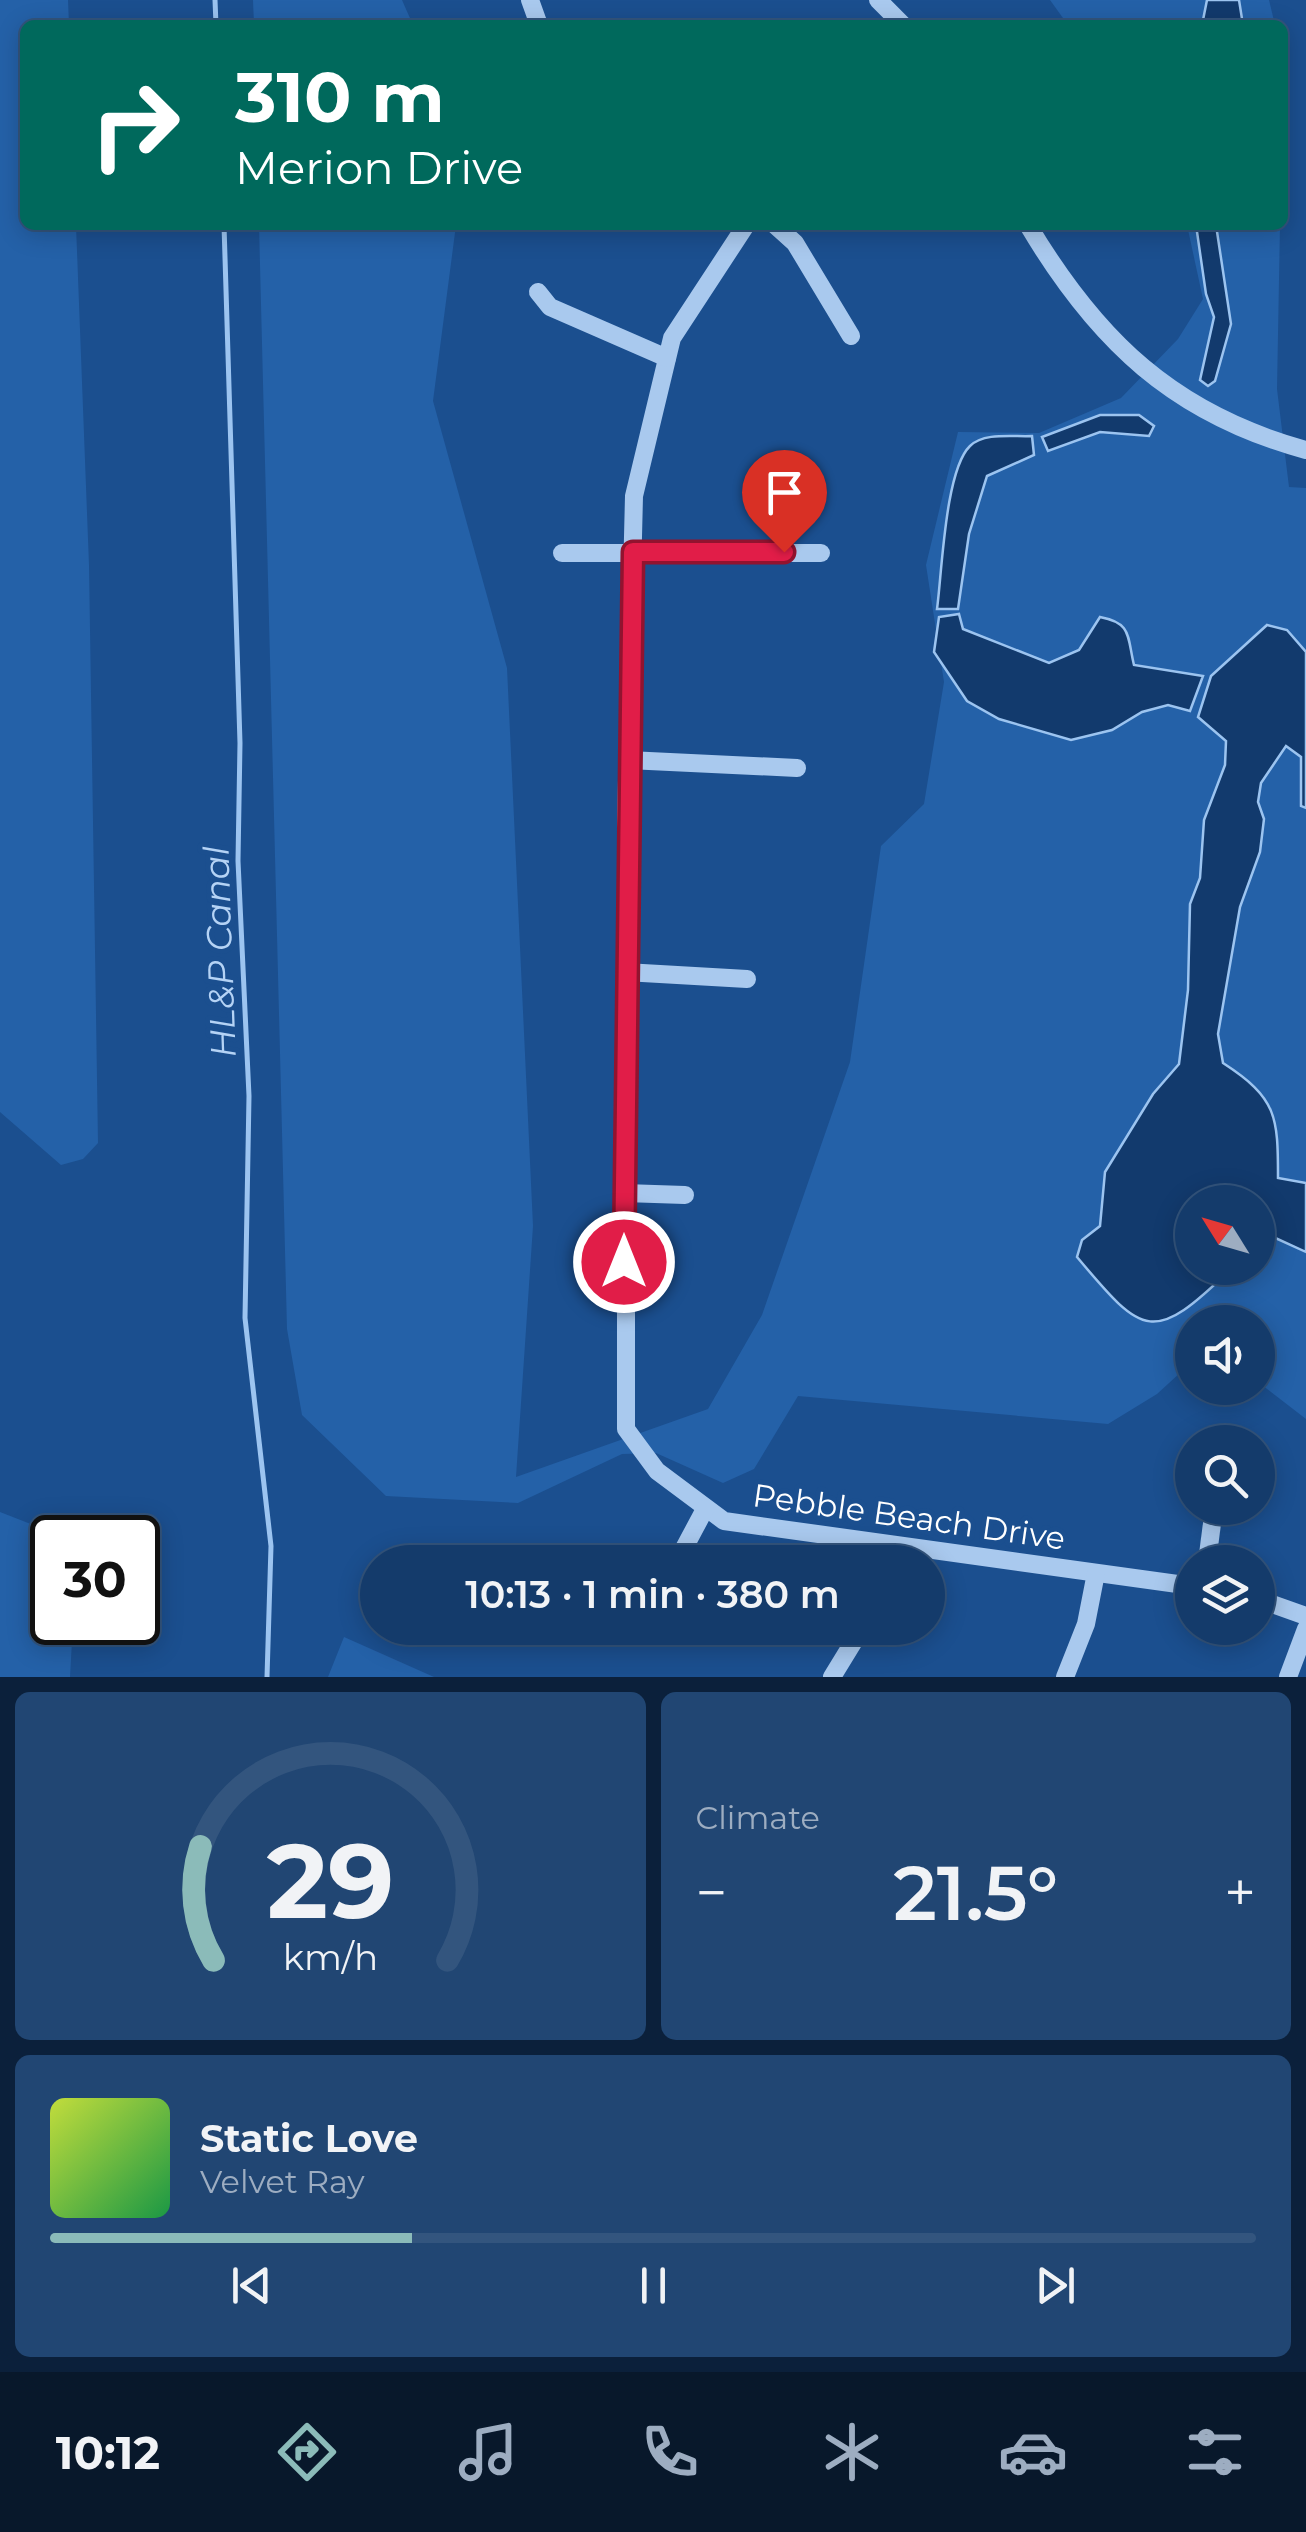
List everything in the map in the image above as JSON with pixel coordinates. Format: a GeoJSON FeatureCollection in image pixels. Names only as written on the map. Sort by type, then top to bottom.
{"type":"FeatureCollection","features":[{"type":"Feature","properties":{"kind":"street"},"geometry":{"type":"LineString","coordinates":[[878,0],[896,20]]}},
{"type":"Feature","properties":{"kind":"street","name":"Pebble Beach Drive"},"geometry":{"type":"LineString","coordinates":[[743,230],[672,338],[634,496],[624,1193],[626,1429],[657,1471],[724,1521],[842,1545]]}},
{"type":"Feature","properties":{"kind":"street"},"geometry":{"type":"LineString","coordinates":[[781,230],[795,243],[851,336]]}},
{"type":"Feature","properties":{"kind":"street"},"geometry":{"type":"LineString","coordinates":[[1031,230],[1091,318],[1140,367],[1225,422],[1306,450]]}},
{"type":"Feature","properties":{"kind":"street"},"geometry":{"type":"LineString","coordinates":[[538,292],[550,307],[667,358]]}},
{"type":"Feature","properties":{"kind":"street"},"geometry":{"type":"LineString","coordinates":[[562,553],[822,552]]}},
{"type":"Feature","properties":{"kind":"street"},"geometry":{"type":"LineString","coordinates":[[628,760],[796,768]]}},
{"type":"Feature","properties":{"kind":"street"},"geometry":{"type":"LineString","coordinates":[[626,972],[747,978]]}},
{"type":"Feature","properties":{"kind":"street"},"geometry":{"type":"LineString","coordinates":[[624,1193],[686,1194]]}},
{"type":"Feature","properties":{"kind":"street"},"geometry":{"type":"LineString","coordinates":[[686,1545],[706,1509]]}},
{"type":"Feature","properties":{"kind":"street","name":"Pebble Beach Drive"},"geometry":{"type":"LineString","coordinates":[[945,1559],[1175,1584]]}},
{"type":"Feature","properties":{"kind":"street"},"geometry":{"type":"LineString","coordinates":[[1065,1677],[1086,1624],[1096,1573]]}},
{"type":"Feature","properties":{"kind":"street"},"geometry":{"type":"LineString","coordinates":[[1275,1605],[1306,1616]]}},
{"type":"Feature","properties":{"kind":"street"},"geometry":{"type":"LineString","coordinates":[[1288,1677],[1306,1629]]}},
{"type":"Feature","properties":{"kind":"street"},"geometry":{"type":"LineString","coordinates":[[832,1677],[852,1645]]}},
{"type":"Feature","properties":{"kind":"shaded area"},"geometry":{"type":"Polygon","coordinates":[[[0,0],[68,0],[69,20],[20,20],[20,230],[76,230],[89,565],[98,1143],[83,1159],[61,1165],[0,1112],[0,0]]]}},
{"type":"Feature","properties":{"kind":"shaded area"},"geometry":{"type":"Polygon","coordinates":[[[253,0],[402,0],[411,20],[254,20],[253,0]]]}},
{"type":"Feature","properties":{"kind":"shaded area"},"geometry":{"type":"Polygon","coordinates":[[[1050,0],[1269,0],[1274,20],[1064,20],[1050,0]]]}},
{"type":"Feature","properties":{"kind":"shaded area"},"geometry":{"type":"Polygon","coordinates":[[[1207,0],[1239,0],[1242,20],[1203,20],[1207,0]]]}},
{"type":"Feature","properties":{"kind":"shaded area"},"geometry":{"type":"Polygon","coordinates":[[[259,230],[455,230],[433,401],[507,668],[533,1226],[516,1477],[708,1409],[762,1315],[850,1062],[881,846],[924,804],[944,682],[926,565],[958,432],[1039,433],[1121,398],[1178,339],[1203,299],[1188,230],[1280,230],[1277,389],[1289,487],[1306,488],[1306,1419],[1275,1395],[1275,1305],[1175,1305],[1175,1378],[1157,1394],[1108,1424],[798,1396],[754,1469],[723,1483],[656,1453],[622,1454],[518,1503],[386,1496],[302,1415],[287,1329],[259,230]]]}},
{"type":"Feature","properties":{"kind":"shaded area"},"geometry":{"type":"Polygon","coordinates":[[[1197,230],[1217,230],[1231,324],[1215,381],[1208,386],[1200,380],[1214,317],[1206,294],[1197,230]]]}},
{"type":"Feature","properties":{"kind":"shaded area"},"geometry":{"type":"Polygon","coordinates":[[[1100,415],[1139,415],[1154,426],[1149,436],[1100,432],[1048,451],[1042,437],[1100,415]]]}},
{"type":"Feature","properties":{"kind":"shaded area"},"geometry":{"type":"Polygon","coordinates":[[[1032,436],[1034,455],[987,476],[969,534],[958,609],[937,609],[950,499],[962,458],[970,446],[983,439],[1032,436]]]}},
{"type":"Feature","properties":{"kind":"shaded area"},"geometry":{"type":"Polygon","coordinates":[[[959,614],[963,629],[1049,663],[1079,650],[1100,617],[1123,627],[1134,665],[1203,676],[1190,711],[1168,705],[1142,712],[1112,730],[1071,740],[999,719],[967,701],[934,652],[939,617],[959,614]]]}},
{"type":"Feature","properties":{"kind":"shaded area"},"geometry":{"type":"Polygon","coordinates":[[[1267,625],[1287,630],[1306,652],[1306,808],[1301,806],[1301,757],[1286,746],[1261,783],[1258,802],[1264,819],[1260,852],[1240,907],[1218,1034],[1223,1063],[1254,1087],[1271,1110],[1278,1178],[1306,1183],[1306,1252],[1275,1238],[1275,1185],[1175,1185],[1175,1285],[1214,1285],[1190,1305],[1175,1305],[1175,1314],[1150,1321],[1118,1303],[1077,1257],[1082,1240],[1100,1226],[1105,1172],[1153,1094],[1179,1064],[1188,990],[1190,904],[1200,878],[1204,820],[1225,765],[1226,741],[1198,717],[1211,676],[1267,625]]]}},
{"type":"Feature","properties":{"kind":"shaded area"},"geometry":{"type":"Polygon","coordinates":[[[0,1512],[30,1524],[30,1645],[72,1645],[70,1677],[0,1677],[0,1512]]]}},
{"type":"Feature","properties":{"kind":"shaded area"},"geometry":{"type":"Polygon","coordinates":[[[344,1637],[434,1677],[328,1677],[344,1637]]]}},
{"type":"Feature","properties":{"kind":"waterway","name":"HL&P Canal"},"geometry":{"type":"LineString","coordinates":[[215,0],[216,20]]}},
{"type":"Feature","properties":{"kind":"waterway","name":"HL&P Canal"},"geometry":{"type":"LineString","coordinates":[[224,230],[240,743],[238,861],[249,1096],[245,1318],[271,1546],[267,1677]]}},
{"type":"Feature","properties":{"kind":"route"},"geometry":{"type":"LineString","coordinates":[[624,1262],[626,821],[633,552],[784,552]]}}]}
